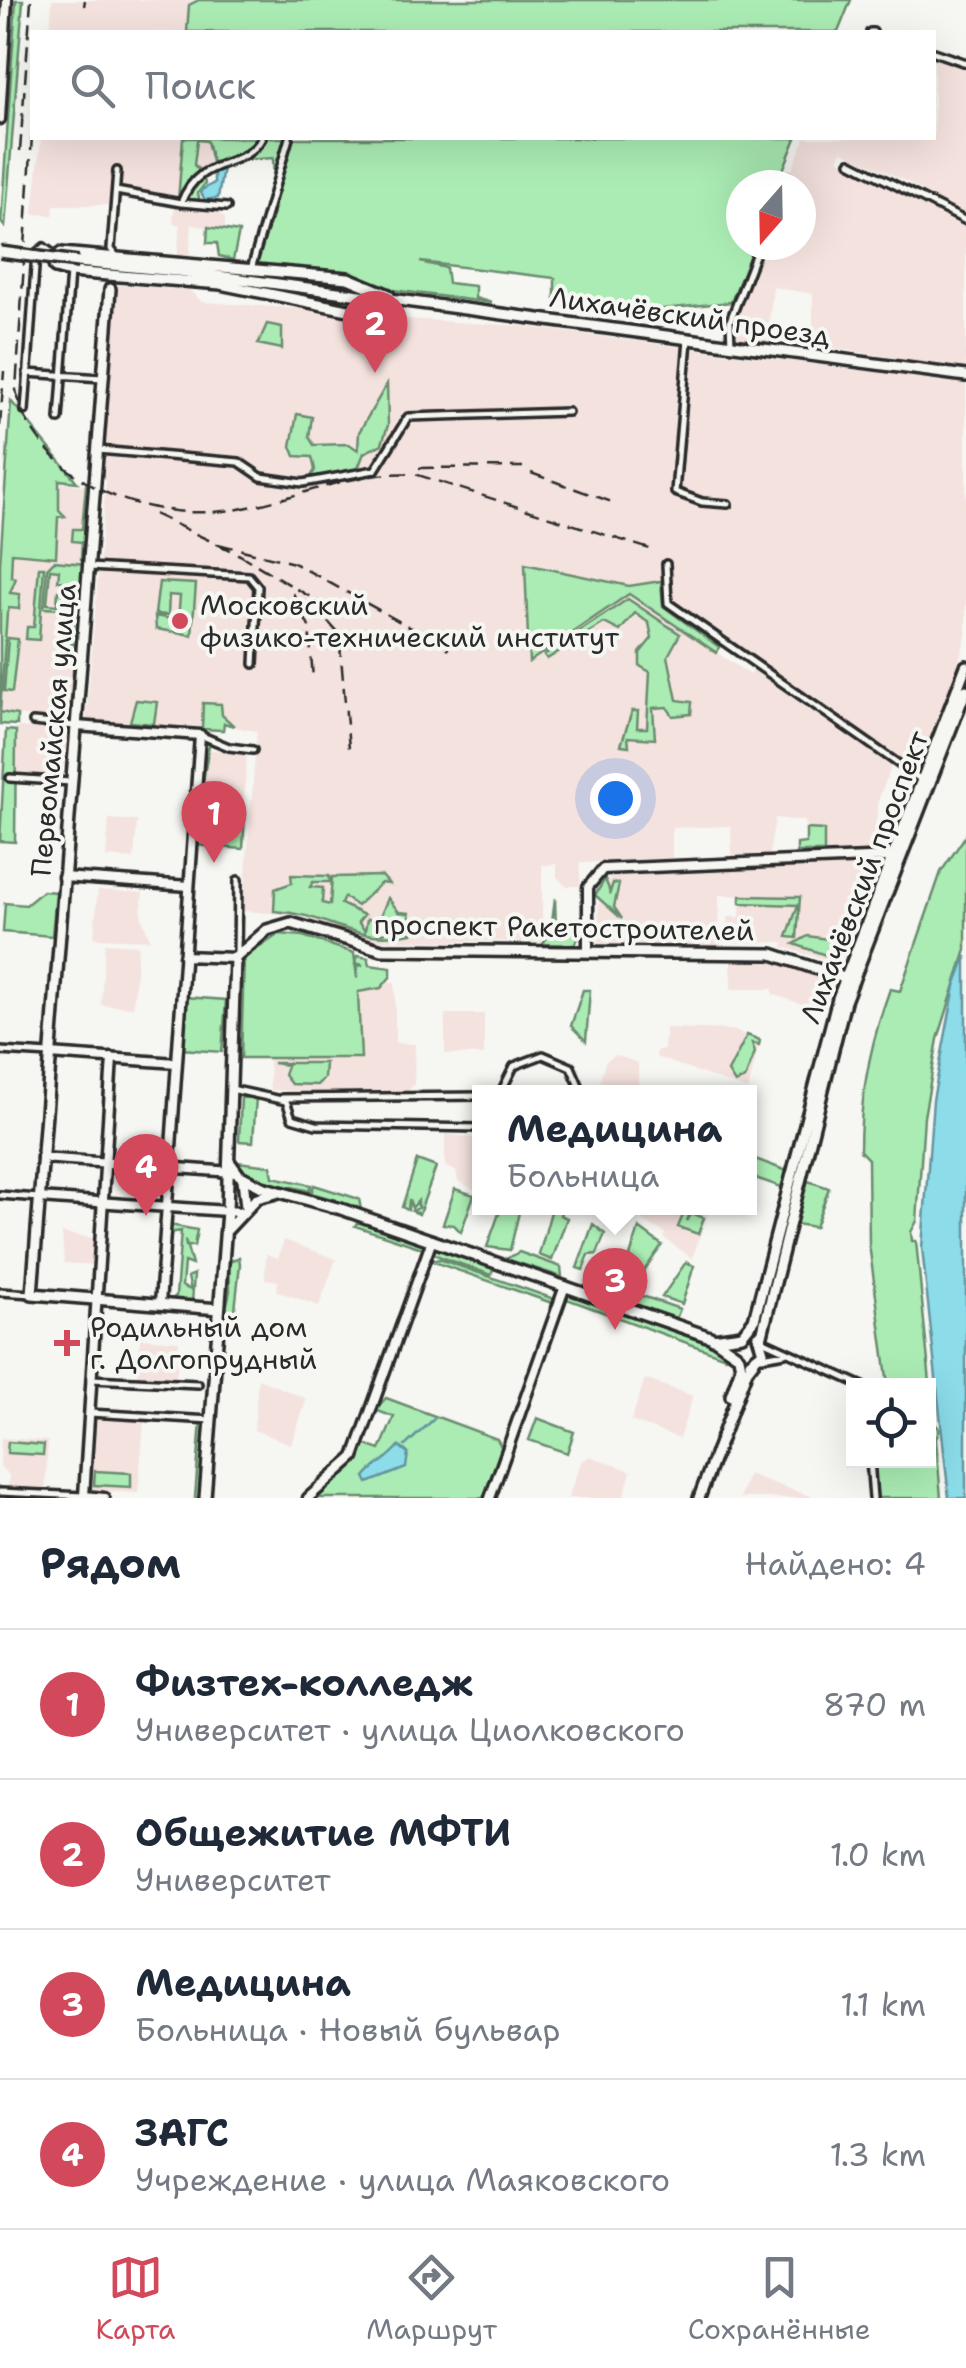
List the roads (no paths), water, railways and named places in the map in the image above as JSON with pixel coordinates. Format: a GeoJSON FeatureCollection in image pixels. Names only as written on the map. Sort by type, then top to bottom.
{"type":"FeatureCollection","features":[{"type":"Feature","properties":{"kind":"main road"},"geometry":{"type":"LineString","coordinates":[[0,254],[75,267]]}},
{"type":"Feature","properties":{"kind":"main road"},"geometry":{"type":"LineString","coordinates":[[124,268],[102,258],[55,254],[55,268],[251,269],[315,275]]}},
{"type":"Feature","properties":{"kind":"main road","name":"Лихачёвский проезд"},"geometry":{"type":"LineString","coordinates":[[75,267],[95,274],[124,268],[226,281],[357,311],[408,302]]}},
{"type":"Feature","properties":{"kind":"main road"},"geometry":{"type":"LineString","coordinates":[[95,274],[106,280],[110,288],[124,268]]}},
{"type":"Feature","properties":{"kind":"main road","name":"Лихачёвский проезд"},"geometry":{"type":"LineString","coordinates":[[124,268],[360,295],[966,376]]}},
{"type":"Feature","properties":{"kind":"main road"},"geometry":{"type":"LineString","coordinates":[[250,281],[315,275]]}},
{"type":"Feature","properties":{"kind":"main road","name":"Лихачёвский проезд"},"geometry":{"type":"LineString","coordinates":[[315,275],[343,278],[408,302]]}},
{"type":"Feature","properties":{"kind":"main road"},"geometry":{"type":"LineString","coordinates":[[332,307],[353,306],[360,295],[354,283],[343,278]]}},
{"type":"Feature","properties":{"kind":"main road","name":"Первомайская улица"},"geometry":{"type":"LineString","coordinates":[[32,1294],[110,288]]}},
{"type":"Feature","properties":{"kind":"main road","name":"Лихачёвский проспект"},"geometry":{"type":"LineString","coordinates":[[719,1442],[764,1349],[761,1340],[852,962],[883,880],[896,857],[899,839],[966,666]]}},
{"type":"Feature","properties":{"kind":"main road","name":"Лихачёвский проспект"},"geometry":{"type":"LineString","coordinates":[[719,1442],[741,1367],[736,1344],[754,1320],[764,1290],[838,998],[966,690]]}},
{"type":"Feature","properties":{"kind":"main road","name":"проспект Ракетостроителей"},"geometry":{"type":"LineString","coordinates":[[236,951],[272,927],[288,923],[382,950],[765,954],[849,979]]}},
{"type":"Feature","properties":{"kind":"main road"},"geometry":{"type":"LineString","coordinates":[[236,951],[231,1088],[234,1171],[243,1210]]}},
{"type":"Feature","properties":{"kind":"main road"},"geometry":{"type":"LineString","coordinates":[[838,998],[830,972],[852,962]]}},
{"type":"Feature","properties":{"kind":"main road"},"geometry":{"type":"LineString","coordinates":[[234,1171],[284,1193],[432,1240],[713,1339],[737,1355],[756,1360]]}},
{"type":"Feature","properties":{"kind":"main road"},"geometry":{"type":"LineString","coordinates":[[205,1498],[218,1309],[234,1171]]}},
{"type":"Feature","properties":{"kind":"main road"},"geometry":{"type":"LineString","coordinates":[[225,1238],[243,1210],[264,1194],[284,1193]]}},
{"type":"Feature","properties":{"kind":"main road"},"geometry":{"type":"LineString","coordinates":[[32,1294],[218,1309]]}},
{"type":"Feature","properties":{"kind":"main road"},"geometry":{"type":"LineString","coordinates":[[713,1339],[743,1335],[761,1340]]}},
{"type":"Feature","properties":{"kind":"main road"},"geometry":{"type":"LineString","coordinates":[[699,1498],[719,1442]]}},
{"type":"Feature","properties":{"kind":"street"},"geometry":{"type":"LineString","coordinates":[[0,120],[8,0]]}},
{"type":"Feature","properties":{"kind":"street"},"geometry":{"type":"LineString","coordinates":[[936,53],[966,62]]}},
{"type":"Feature","properties":{"kind":"street"},"geometry":{"type":"LineString","coordinates":[[181,203],[204,172],[247,156],[260,140]]}},
{"type":"Feature","properties":{"kind":"street"},"geometry":{"type":"LineString","coordinates":[[251,269],[288,140]]}},
{"type":"Feature","properties":{"kind":"street"},"geometry":{"type":"LineString","coordinates":[[850,162],[966,221]]}},
{"type":"Feature","properties":{"kind":"street"},"geometry":{"type":"LineString","coordinates":[[117,171],[112,249],[124,268]]}},
{"type":"Feature","properties":{"kind":"street"},"geometry":{"type":"LineString","coordinates":[[116,191],[227,207]]}},
{"type":"Feature","properties":{"kind":"street"},"geometry":{"type":"LineString","coordinates":[[25,411],[36,251],[44,248],[55,254]]}},
{"type":"Feature","properties":{"kind":"street"},"geometry":{"type":"LineString","coordinates":[[102,258],[112,249]]}},
{"type":"Feature","properties":{"kind":"street"},"geometry":{"type":"LineString","coordinates":[[731,345],[730,321],[753,260]]}},
{"type":"Feature","properties":{"kind":"street"},"geometry":{"type":"LineString","coordinates":[[60,419],[75,267]]}},
{"type":"Feature","properties":{"kind":"street"},"geometry":{"type":"LineString","coordinates":[[688,338],[676,492],[702,502],[728,504]]}},
{"type":"Feature","properties":{"kind":"street"},"geometry":{"type":"LineString","coordinates":[[27,373],[102,378]]}},
{"type":"Feature","properties":{"kind":"street"},"geometry":{"type":"LineString","coordinates":[[98,450],[239,462],[261,476],[303,484],[375,470],[408,418],[568,412]]}},
{"type":"Feature","properties":{"kind":"street"},"geometry":{"type":"LineString","coordinates":[[666,564],[668,603],[923,781]]}},
{"type":"Feature","properties":{"kind":"street"},"geometry":{"type":"LineString","coordinates":[[89,567],[249,576],[258,587],[254,664]]}},
{"type":"Feature","properties":{"kind":"street"},"geometry":{"type":"LineString","coordinates":[[33,722],[200,735],[228,747],[253,750]]}},
{"type":"Feature","properties":{"kind":"street"},"geometry":{"type":"LineString","coordinates":[[160,1304],[200,735]]}},
{"type":"Feature","properties":{"kind":"street"},"geometry":{"type":"LineString","coordinates":[[10,778],[71,782]]}},
{"type":"Feature","properties":{"kind":"street"},"geometry":{"type":"LineString","coordinates":[[871,858],[899,839]]}},
{"type":"Feature","properties":{"kind":"street"},"geometry":{"type":"LineString","coordinates":[[588,952],[589,884],[608,867],[896,857]]}},
{"type":"Feature","properties":{"kind":"street"},"geometry":{"type":"LineString","coordinates":[[871,858],[880,864],[883,880]]}},
{"type":"Feature","properties":{"kind":"street"},"geometry":{"type":"LineString","coordinates":[[63,877],[189,886]]}},
{"type":"Feature","properties":{"kind":"street"},"geometry":{"type":"LineString","coordinates":[[184,956],[236,951],[238,880]]}},
{"type":"Feature","properties":{"kind":"street"},"geometry":{"type":"LineString","coordinates":[[568,951],[580,946],[588,930]]}},
{"type":"Feature","properties":{"kind":"street"},"geometry":{"type":"LineString","coordinates":[[588,930],[592,944],[602,952]]}},
{"type":"Feature","properties":{"kind":"street"},"geometry":{"type":"LineString","coordinates":[[0,1051],[177,1063]]}},
{"type":"Feature","properties":{"kind":"street"},"geometry":{"type":"LineString","coordinates":[[502,1085],[521,1060],[547,1055],[571,1067],[579,1085]]}},
{"type":"Feature","properties":{"kind":"street"},"geometry":{"type":"LineString","coordinates":[[84,1496],[112,1058]]}},
{"type":"Feature","properties":{"kind":"street"},"geometry":{"type":"LineString","coordinates":[[231,1088],[288,1102],[292,1118],[316,1125],[472,1128]]}},
{"type":"Feature","properties":{"kind":"street"},"geometry":{"type":"LineString","coordinates":[[259,1096],[472,1096]]}},
{"type":"Feature","properties":{"kind":"street"},"geometry":{"type":"LineString","coordinates":[[42,1158],[234,1171]]}},
{"type":"Feature","properties":{"kind":"street"},"geometry":{"type":"LineString","coordinates":[[0,1195],[243,1210]]}},
{"type":"Feature","properties":{"kind":"street"},"geometry":{"type":"LineString","coordinates":[[308,1498],[354,1457],[432,1240]]}},
{"type":"Feature","properties":{"kind":"street"},"geometry":{"type":"LineString","coordinates":[[490,1498],[565,1286]]}},
{"type":"Feature","properties":{"kind":"street"},"geometry":{"type":"LineString","coordinates":[[0,1292],[32,1294]]}},
{"type":"Feature","properties":{"kind":"street"},"geometry":{"type":"LineString","coordinates":[[761,1340],[846,1379]]}},
{"type":"Feature","properties":{"kind":"street"},"geometry":{"type":"LineString","coordinates":[[756,1360],[775,1352],[788,1354]]}},
{"type":"Feature","properties":{"kind":"street"},"geometry":{"type":"LineString","coordinates":[[89,1379],[198,1384]]}},
{"type":"Feature","properties":{"kind":"street"},"geometry":{"type":"LineString","coordinates":[[88,1413],[210,1420]]}},
{"type":"Feature","properties":{"kind":"street"},"geometry":{"type":"LineString","coordinates":[[871,1468],[873,1498]]}},
{"type":"Feature","properties":{"kind":"street"},"geometry":{"type":"LineString","coordinates":[[0,1492],[104,1498]]}},
{"type":"Feature","properties":{"kind":"water"},"geometry":{"type":"Polygon","coordinates":[[[223,168],[218,198],[205,200],[200,191],[214,183],[214,170],[223,168]]]}},
{"type":"Feature","properties":{"kind":"water"},"geometry":{"type":"Polygon","coordinates":[[[966,956],[966,1498],[949,1498],[922,1248],[933,1100],[955,986],[966,956]]]}},
{"type":"Feature","properties":{"kind":"water"},"geometry":{"type":"Polygon","coordinates":[[[399,1446],[408,1453],[406,1468],[368,1483],[365,1477],[399,1446]]]}},
{"type":"Feature","properties":{"kind":"waterway"},"geometry":{"type":"LineString","coordinates":[[405,1446],[436,1417]]}},
{"type":"Feature","properties":{"kind":"railway"},"geometry":{"type":"LineString","coordinates":[[20,151],[31,0]]}},
{"type":"Feature","properties":{"kind":"railway"},"geometry":{"type":"LineString","coordinates":[[84,6],[85,0]]}},
{"type":"Feature","properties":{"kind":"railway"},"geometry":{"type":"LineString","coordinates":[[32,140],[16,390],[29,425],[43,445],[88,483],[152,508],[199,512],[244,508],[371,476],[415,474],[656,551]]}},
{"type":"Feature","properties":{"kind":"railway"},"geometry":{"type":"LineString","coordinates":[[0,426],[4,371]]}},
{"type":"Feature","properties":{"kind":"railway"},"geometry":{"type":"LineString","coordinates":[[419,468],[523,467]]}},
{"type":"Feature","properties":{"kind":"railway"},"geometry":{"type":"LineString","coordinates":[[531,473],[612,502]]}},
{"type":"Feature","properties":{"kind":"railway"},"geometry":{"type":"LineString","coordinates":[[154,514],[240,555],[332,610]]}},
{"type":"Feature","properties":{"kind":"railway"},"geometry":{"type":"LineString","coordinates":[[218,544],[294,563],[449,649]]}},
{"type":"Feature","properties":{"kind":"railway"},"geometry":{"type":"LineString","coordinates":[[293,593],[309,627],[313,679]]}},
{"type":"Feature","properties":{"kind":"railway"},"geometry":{"type":"LineString","coordinates":[[313,605],[339,634],[349,748]]}},
{"type":"Feature","properties":{"kind":"place","name":"Общежитие МФТИ"},"geometry":{"type":"Point","coordinates":[375,373]}},
{"type":"Feature","properties":{"kind":"place","name":"Московский физико-технический институт"},"geometry":{"type":"Point","coordinates":[180,621]}},
{"type":"Feature","properties":{"kind":"place","name":"Физтех-колледж"},"geometry":{"type":"Point","coordinates":[214,863]}},
{"type":"Feature","properties":{"kind":"place","name":"ЗАГС"},"geometry":{"type":"Point","coordinates":[146,1216]}},
{"type":"Feature","properties":{"kind":"place","name":"Медицина"},"geometry":{"type":"Point","coordinates":[615,1330]}},
{"type":"Feature","properties":{"kind":"place","name":"Родильный дом г. Долгопрудный"},"geometry":{"type":"Point","coordinates":[67,1343]}}]}
